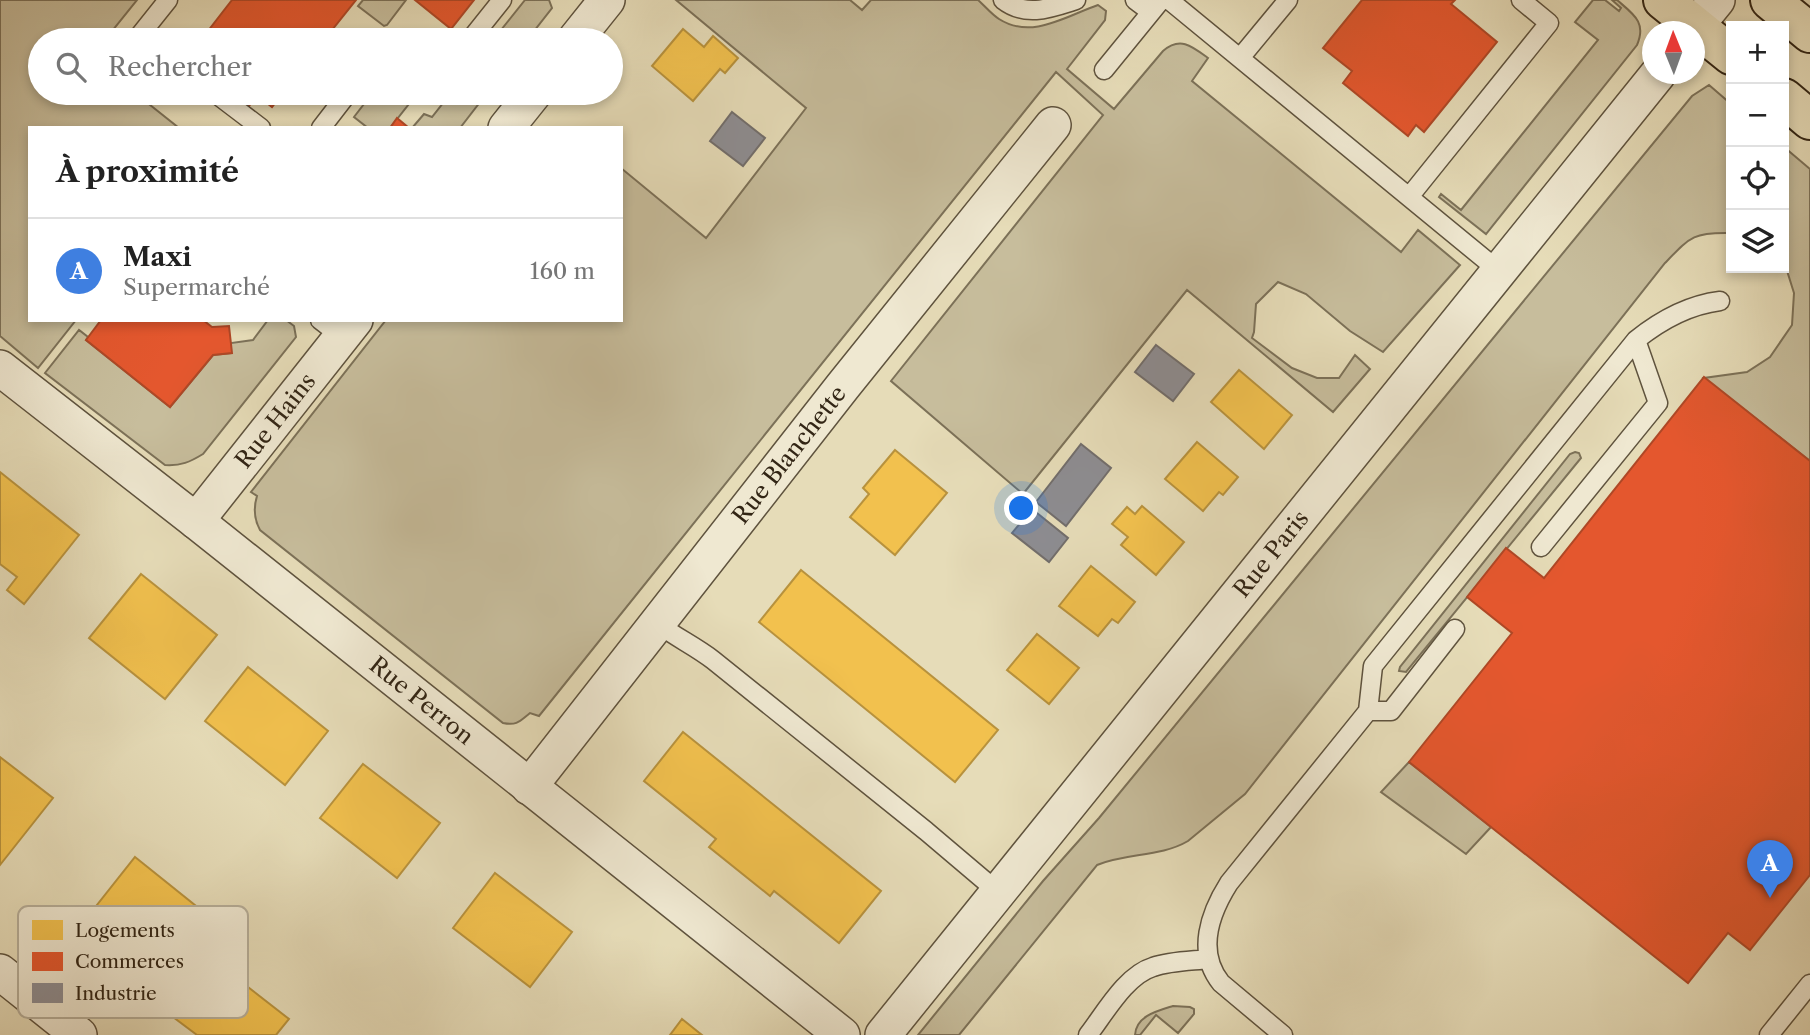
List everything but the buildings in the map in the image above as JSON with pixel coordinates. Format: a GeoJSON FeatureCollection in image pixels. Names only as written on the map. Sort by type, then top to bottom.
{"type":"FeatureCollection","features":[{"type":"Feature","properties":{"kind":"main road"},"geometry":{"type":"LineString","coordinates":[[1663,0],[1701,19],[1726,49]]}},
{"type":"Feature","properties":{"kind":"main road"},"geometry":{"type":"LineString","coordinates":[[1776,2],[1810,33]]}},
{"type":"Feature","properties":{"kind":"main road"},"geometry":{"type":"LineString","coordinates":[[1789,103],[1810,120]]}},
{"type":"Feature","properties":{"kind":"street"},"geometry":{"type":"LineString","coordinates":[[583,28],[600,2]]}},
{"type":"Feature","properties":{"kind":"street","name":"Rue Paris"},"geometry":{"type":"LineString","coordinates":[[883,1035],[1650,84]]}},
{"type":"Feature","properties":{"kind":"street"},"geometry":{"type":"LineString","coordinates":[[508,126],[524,105]]}},
{"type":"Feature","properties":{"kind":"street","name":"Rue Blanchette"},"geometry":{"type":"LineString","coordinates":[[529,787],[1053,125]]}},
{"type":"Feature","properties":{"kind":"street","name":"Rue Hains"},"geometry":{"type":"LineString","coordinates":[[196,521],[339,326]]}},
{"type":"Feature","properties":{"kind":"street","name":"Rue Perron"},"geometry":{"type":"LineString","coordinates":[[0,368],[842,1035]]}},
{"type":"Feature","properties":{"kind":"street"},"geometry":{"type":"LineString","coordinates":[[0,972],[18,986]]}},
{"type":"Feature","properties":{"kind":"street"},"geometry":{"type":"LineString","coordinates":[[58,1018],[79,1035]]}},
{"type":"Feature","properties":{"kind":"lane"},"geometry":{"type":"LineString","coordinates":[[146,28],[168,0]]}},
{"type":"Feature","properties":{"kind":"lane"},"geometry":{"type":"LineString","coordinates":[[480,28],[502,0]]}},
{"type":"Feature","properties":{"kind":"lane"},"geometry":{"type":"LineString","coordinates":[[1003,0],[1029,11],[1076,0]]}},
{"type":"Feature","properties":{"kind":"lane"},"geometry":{"type":"LineString","coordinates":[[1104,70],[1156,6],[1135,0]]}},
{"type":"Feature","properties":{"kind":"lane"},"geometry":{"type":"LineString","coordinates":[[1169,0],[1499,271]]}},
{"type":"Feature","properties":{"kind":"lane"},"geometry":{"type":"LineString","coordinates":[[1240,58],[1288,0]]}},
{"type":"Feature","properties":{"kind":"lane"},"geometry":{"type":"LineString","coordinates":[[1409,197],[1549,23],[1521,0]]}},
{"type":"Feature","properties":{"kind":"lane"},"geometry":{"type":"LineString","coordinates":[[231,105],[258,126]]}},
{"type":"Feature","properties":{"kind":"lane"},"geometry":{"type":"LineString","coordinates":[[323,126],[339,105]]}},
{"type":"Feature","properties":{"kind":"lane"},"geometry":{"type":"LineString","coordinates":[[1283,1035],[1221,983],[1213,972],[1206,939],[1220,897],[1368,711],[1373,666],[1636,340],[1682,311],[1704,303],[1720,301]]}},
{"type":"Feature","properties":{"kind":"lane"},"geometry":{"type":"LineString","coordinates":[[1541,547],[1658,403],[1636,340]]}},
{"type":"Feature","properties":{"kind":"lane"},"geometry":{"type":"LineString","coordinates":[[657,624],[713,660],[998,892]]}},
{"type":"Feature","properties":{"kind":"lane"},"geometry":{"type":"LineString","coordinates":[[1368,711],[1391,711],[1455,629]]}},
{"type":"Feature","properties":{"kind":"lane"},"geometry":{"type":"LineString","coordinates":[[1088,1035],[1137,975],[1152,967],[1209,959]]}},
{"type":"Feature","properties":{"kind":"lane"},"geometry":{"type":"LineString","coordinates":[[1769,1035],[1810,984]]}},
{"type":"Feature","properties":{"kind":"shaded area"},"geometry":{"type":"Polygon","coordinates":[[[0,0],[137,0],[114,28],[28,28],[28,105],[150,105],[176,126],[28,126],[28,322],[74,322],[38,368],[0,336],[0,0]]]}},
{"type":"Feature","properties":{"kind":"shaded area"},"geometry":{"type":"Polygon","coordinates":[[[363,0],[406,0],[384,26],[358,6],[363,0]]]}},
{"type":"Feature","properties":{"kind":"shaded area"},"geometry":{"type":"Polygon","coordinates":[[[525,0],[549,0],[552,8],[536,28],[503,28],[525,0]]]}},
{"type":"Feature","properties":{"kind":"shaded area"},"geometry":{"type":"Polygon","coordinates":[[[676,0],[850,0],[862,10],[871,0],[978,0],[999,19],[1024,27],[1049,24],[1098,5],[1106,11],[1105,20],[1067,69],[1114,109],[1163,51],[1175,44],[1186,44],[1208,58],[1192,81],[1401,252],[1418,230],[1460,265],[1383,352],[1350,331],[1306,294],[1278,282],[1256,304],[1252,338],[1292,368],[1317,378],[1339,378],[1355,355],[1370,369],[1333,412],[1187,290],[1023,494],[891,381],[1103,115],[1056,72],[539,716],[530,713],[515,723],[503,723],[260,530],[255,514],[257,496],[251,492],[384,322],[623,322],[623,170],[706,238],[806,108],[676,0]]]}},
{"type":"Feature","properties":{"kind":"shaded area"},"geometry":{"type":"Polygon","coordinates":[[[1593,0],[1605,0],[1619,11],[1621,8],[1612,0],[1617,0],[1633,14],[1640,30],[1637,45],[1486,234],[1439,197],[1441,194],[1461,210],[1598,40],[1575,22],[1593,0]]]}},
{"type":"Feature","properties":{"kind":"shaded area"},"geometry":{"type":"Polygon","coordinates":[[[1709,85],[1726,100],[1726,233],[1693,238],[1665,263],[1245,794],[1188,841],[1178,846],[1097,865],[959,1035],[918,1035],[1043,881],[1099,818],[1692,96],[1709,85]]]}},
{"type":"Feature","properties":{"kind":"shaded area"},"geometry":{"type":"Polygon","coordinates":[[[363,105],[408,105],[392,126],[365,126],[354,117],[363,105]]]}},
{"type":"Feature","properties":{"kind":"shaded area"},"geometry":{"type":"Polygon","coordinates":[[[442,105],[478,105],[462,126],[414,126],[424,114],[432,117],[442,105]]]}},
{"type":"Feature","properties":{"kind":"shaded area"},"geometry":{"type":"Polygon","coordinates":[[[1789,151],[1810,169],[1810,461],[1704,378],[1747,372],[1770,357],[1792,325],[1794,293],[1788,273],[1789,151]]]}},
{"type":"Feature","properties":{"kind":"shaded area"},"geometry":{"type":"Polygon","coordinates":[[[266,322],[289,322],[294,326],[296,337],[203,454],[181,464],[165,465],[45,373],[79,330],[88,337],[86,340],[170,407],[213,355],[231,353],[231,343],[253,340],[266,322]]]}},
{"type":"Feature","properties":{"kind":"shaded area"},"geometry":{"type":"Polygon","coordinates":[[[1579,453],[1581,458],[1406,672],[1399,671],[1570,454],[1579,453]]]}},
{"type":"Feature","properties":{"kind":"shaded area"},"geometry":{"type":"Polygon","coordinates":[[[1409,762],[1491,827],[1466,854],[1381,792],[1409,762]]]}},
{"type":"Feature","properties":{"kind":"shaded area"},"geometry":{"type":"Polygon","coordinates":[[[1173,1006],[1194,1009],[1194,1014],[1178,1033],[1156,1015],[1140,1035],[1135,1035],[1143,1019],[1173,1006]]]}},
{"type":"Feature","properties":{"kind":"place","name":"Maxi"},"geometry":{"type":"Point","coordinates":[1770,898]}}]}
